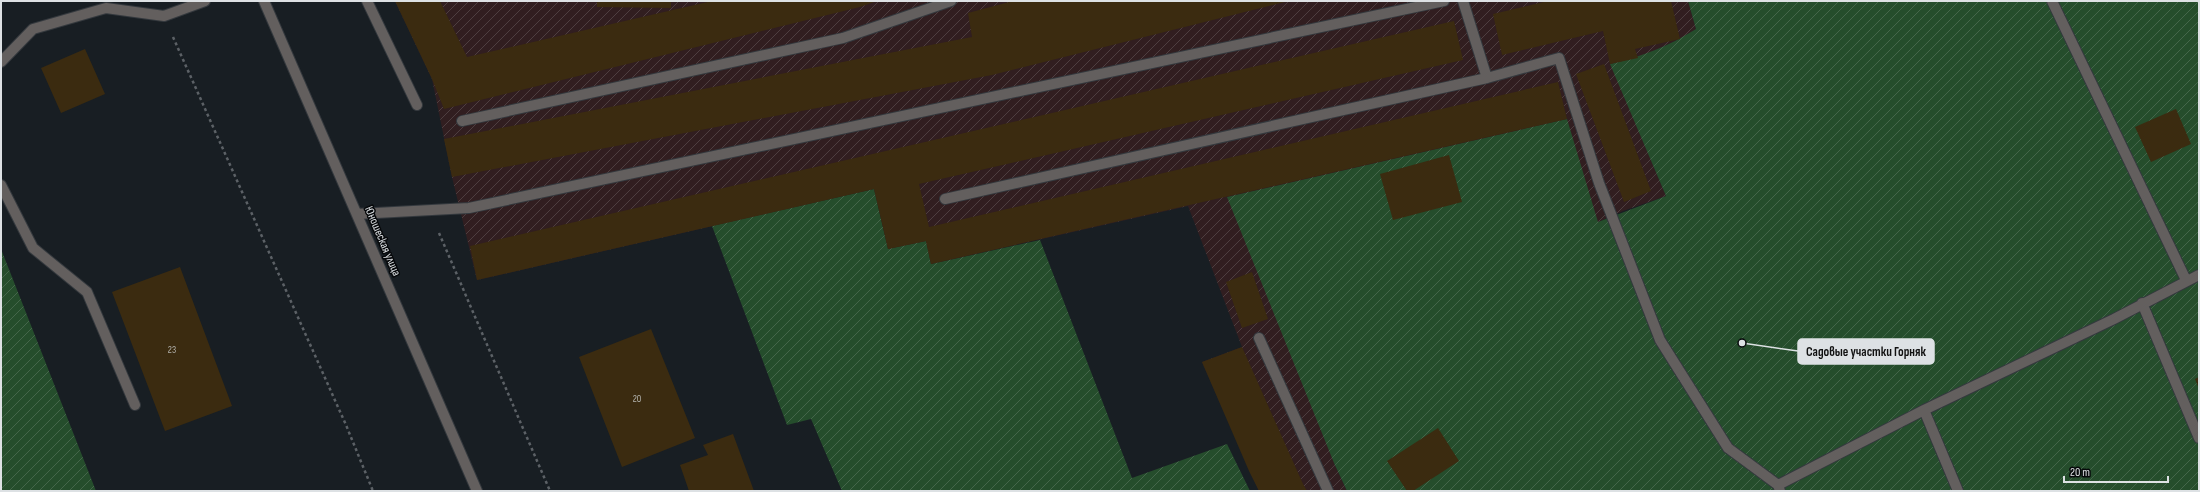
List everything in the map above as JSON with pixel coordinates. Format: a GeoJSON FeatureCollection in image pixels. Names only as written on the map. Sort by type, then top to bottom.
{"type":"FeatureCollection","features":[{"type":"Feature","properties":{"kind":"street"},"geometry":{"type":"LineString","coordinates":[[1,62],[33,29],[106,8],[164,16],[205,1]]}},
{"type":"Feature","properties":{"kind":"street","name":"Юношеская улица"},"geometry":{"type":"LineString","coordinates":[[264,1],[477,491]]}},
{"type":"Feature","properties":{"kind":"street"},"geometry":{"type":"LineString","coordinates":[[367,1],[417,105]]}},
{"type":"Feature","properties":{"kind":"street"},"geometry":{"type":"LineString","coordinates":[[462,121],[843,38],[950,1]]}},
{"type":"Feature","properties":{"kind":"street"},"geometry":{"type":"LineString","coordinates":[[357,214],[429,211],[476,206],[1444,1]]}},
{"type":"Feature","properties":{"kind":"street"},"geometry":{"type":"LineString","coordinates":[[1463,1],[1487,78]]}},
{"type":"Feature","properties":{"kind":"street"},"geometry":{"type":"LineString","coordinates":[[2052,1],[2186,280]]}},
{"type":"Feature","properties":{"kind":"street"},"geometry":{"type":"LineString","coordinates":[[945,199],[1487,78],[1559,58],[1599,183],[1660,340],[1728,448],[1779,488],[1924,410],[2199,274]]}},
{"type":"Feature","properties":{"kind":"street"},"geometry":{"type":"LineString","coordinates":[[1,184],[33,248],[87,292],[135,405]]}},
{"type":"Feature","properties":{"kind":"street"},"geometry":{"type":"LineString","coordinates":[[2142,303],[2199,438]]}},
{"type":"Feature","properties":{"kind":"street"},"geometry":{"type":"LineString","coordinates":[[1259,338],[1328,491]]}},
{"type":"Feature","properties":{"kind":"street"},"geometry":{"type":"LineString","coordinates":[[1924,410],[1958,491]]}},
{"type":"Feature","properties":{"kind":"path"},"geometry":{"type":"LineString","coordinates":[[164,16],[346,425],[373,491]]}},
{"type":"Feature","properties":{"kind":"path"},"geometry":{"type":"LineString","coordinates":[[429,211],[550,491]]}},
{"type":"Feature","properties":{"kind":"shaded area"},"geometry":{"type":"Polygon","coordinates":[[[395,1],[1688,1],[1696,29],[1680,39],[1638,58],[1611,64],[1666,196],[1623,211],[1598,222],[1334,463],[1347,491],[1259,491],[1202,362],[1242,347],[1188,206],[931,264],[888,249],[874,189],[477,280],[452,177],[432,79],[395,1]]]}},
{"type":"Feature","properties":{"kind":"green space"},"geometry":{"type":"Polygon","coordinates":[[[1688,1],[2199,1],[2199,491],[1347,491],[1334,463],[1227,197],[1567,119],[1598,222],[1666,196],[1610,64],[1633,58],[1654,50],[1676,41],[1696,29],[1688,1]]]}},
{"type":"Feature","properties":{"kind":"green space"},"geometry":{"type":"Polygon","coordinates":[[[874,189],[888,249],[926,241],[931,264],[1040,240],[1132,478],[1227,444],[1250,491],[842,491],[811,419],[787,425],[712,226],[874,189]]]}},
{"type":"Feature","properties":{"kind":"green space"},"geometry":{"type":"Polygon","coordinates":[[[1,249],[12,277],[96,491],[1,491],[1,249]]]}},
{"type":"Feature","properties":{"kind":"building"},"geometry":{"type":"Polygon","coordinates":[[[395,1],[440,1],[467,57],[712,1],[877,1],[860,7],[444,109],[432,79],[395,1]]]}},
{"type":"Feature","properties":{"kind":"building"},"geometry":{"type":"Polygon","coordinates":[[[597,1],[671,1],[671,8],[597,7],[597,1]]]}},
{"type":"Feature","properties":{"kind":"building"},"geometry":{"type":"Polygon","coordinates":[[[1013,1],[1285,2],[992,75],[452,177],[444,139],[972,37],[968,13],[1013,1]]]}},
{"type":"Feature","properties":{"kind":"building"},"geometry":{"type":"Polygon","coordinates":[[[1548,1],[1671,1],[1680,39],[1635,49],[1638,58],[1610,64],[1603,31],[1502,55],[1493,14],[1548,1]]]}},
{"type":"Feature","properties":{"kind":"building"},"geometry":{"type":"Polygon","coordinates":[[[1454,21],[1463,60],[919,184],[929,227],[1558,82],[1567,119],[931,264],[926,241],[888,249],[874,189],[477,280],[470,246],[1454,21]]]}},
{"type":"Feature","properties":{"kind":"building"},"geometry":{"type":"Polygon","coordinates":[[[85,49],[105,94],[61,113],[41,68],[85,49]]]}},
{"type":"Feature","properties":{"kind":"building"},"geometry":{"type":"Polygon","coordinates":[[[1604,64],[1651,191],[1624,202],[1576,74],[1604,64]]]}},
{"type":"Feature","properties":{"kind":"building"},"geometry":{"type":"Polygon","coordinates":[[[2176,109],[2191,144],[2151,162],[2135,127],[2176,109]]]}},
{"type":"Feature","properties":{"kind":"building"},"geometry":{"type":"Polygon","coordinates":[[[1449,155],[1462,202],[1393,220],[1380,174],[1449,155]]]}},
{"type":"Feature","properties":{"kind":"building"},"geometry":{"type":"Polygon","coordinates":[[[180,267],[232,406],[165,431],[112,292],[180,267]]]}},
{"type":"Feature","properties":{"kind":"building"},"geometry":{"type":"Polygon","coordinates":[[[1252,272],[1268,319],[1242,328],[1226,282],[1252,272]]]}},
{"type":"Feature","properties":{"kind":"building"},"geometry":{"type":"Polygon","coordinates":[[[651,329],[695,438],[622,467],[579,357],[651,329]]]}},
{"type":"Feature","properties":{"kind":"building"},"geometry":{"type":"Polygon","coordinates":[[[1242,347],[1307,491],[1259,491],[1249,471],[1202,362],[1242,347]]]}},
{"type":"Feature","properties":{"kind":"building"},"geometry":{"type":"Polygon","coordinates":[[[2199,377],[2199,389],[2195,379],[2199,377]]]}},
{"type":"Feature","properties":{"kind":"building"},"geometry":{"type":"Polygon","coordinates":[[[1438,428],[1459,461],[1413,491],[1407,491],[1387,461],[1438,428]]]}},
{"type":"Feature","properties":{"kind":"building"},"geometry":{"type":"Polygon","coordinates":[[[733,434],[754,491],[689,491],[680,465],[708,455],[703,445],[733,434]]]}},
{"type":"Feature","properties":{"kind":"place","name":"Садовые участки Горняк"},"geometry":{"type":"Point","coordinates":[1742,343]}}]}
